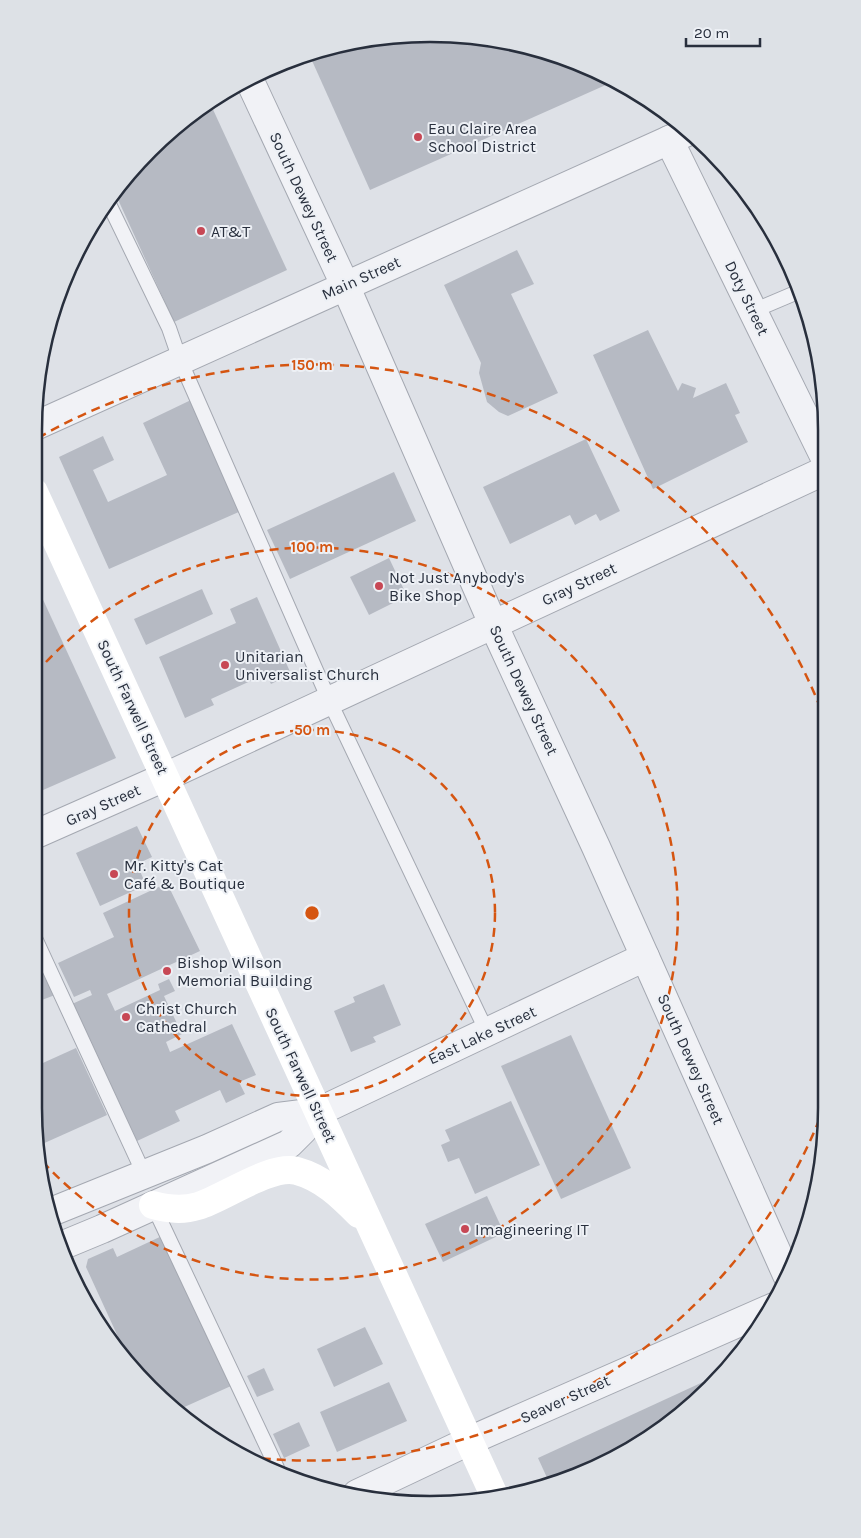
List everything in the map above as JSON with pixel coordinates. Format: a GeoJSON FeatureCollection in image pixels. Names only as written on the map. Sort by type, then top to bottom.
{"type":"FeatureCollection","features":[{"type":"Feature","properties":{"kind":"main road","name":"South Farwell Street"},"geometry":{"type":"LineString","coordinates":[[42,509],[492,1490]]}},
{"type":"Feature","properties":{"kind":"main road"},"geometry":{"type":"LineString","coordinates":[[152,1205],[168,1209],[184,1209],[198,1206],[269,1174],[295,1170],[324,1183],[370,1224]]}},
{"type":"Feature","properties":{"kind":"street","name":"South Dewey Street"},"geometry":{"type":"LineString","coordinates":[[252,86],[345,285],[493,624],[646,958],[784,1267]]}},
{"type":"Feature","properties":{"kind":"street","name":"Main Street"},"geometry":{"type":"LineString","coordinates":[[42,422],[678,136]]}},
{"type":"Feature","properties":{"kind":"street","name":"Doty Street"},"geometry":{"type":"LineString","coordinates":[[678,136],[753,311],[818,444]]}},
{"type":"Feature","properties":{"kind":"street","name":"Gray Street"},"geometry":{"type":"LineString","coordinates":[[42,831],[165,777],[818,473]]}},
{"type":"Feature","properties":{"kind":"street","name":"East Lake Street"},"geometry":{"type":"LineString","coordinates":[[57,1210],[278,1117],[318,1112],[646,958]]}},
{"type":"Feature","properties":{"kind":"street","name":"East Lake Street"},"geometry":{"type":"LineString","coordinates":[[67,1243],[289,1144],[318,1112]]}},
{"type":"Feature","properties":{"kind":"street","name":"Seaver Street"},"geometry":{"type":"LineString","coordinates":[[366,1490],[469,1441],[759,1313]]}},
{"type":"Feature","properties":{"kind":"lane"},"geometry":{"type":"LineString","coordinates":[[112,210],[168,328],[180,360],[329,700],[487,1032]]}},
{"type":"Feature","properties":{"kind":"lane"},"geometry":{"type":"LineString","coordinates":[[753,311],[793,293]]}},
{"type":"Feature","properties":{"kind":"lane"},"geometry":{"type":"LineString","coordinates":[[42,953],[144,1174]]}},
{"type":"Feature","properties":{"kind":"lane"},"geometry":{"type":"LineString","coordinates":[[152,1205],[274,1462]]}},
{"type":"Feature","properties":{"kind":"building","name":"Eau Claire Area School District"},"geometry":{"type":"Polygon","coordinates":[[[430,42],[456,43],[506,50],[531,56],[579,72],[606,85],[370,190],[312,61],[355,50],[380,46],[430,42]]]}},
{"type":"Feature","properties":{"kind":"building","name":"AT&T"},"geometry":{"type":"Polygon","coordinates":[[[213,109],[287,270],[174,322],[118,200],[156,156],[194,123],[213,109]]]}},
{"type":"Feature","properties":{"kind":"building"},"geometry":{"type":"Polygon","coordinates":[[[517,250],[534,284],[511,294],[558,393],[508,416],[499,412],[487,402],[479,373],[481,363],[444,285],[517,250]]]}},
{"type":"Feature","properties":{"kind":"building"},"geometry":{"type":"Polygon","coordinates":[[[648,330],[678,391],[682,383],[696,388],[693,398],[726,383],[740,413],[735,415],[748,442],[653,489],[593,355],[648,330]]]}},
{"type":"Feature","properties":{"kind":"building"},"geometry":{"type":"Polygon","coordinates":[[[191,400],[241,511],[109,569],[59,457],[103,436],[114,460],[93,470],[108,502],[167,475],[143,423],[191,400]]]}},
{"type":"Feature","properties":{"kind":"building"},"geometry":{"type":"Polygon","coordinates":[[[586,439],[620,511],[600,521],[596,514],[575,525],[570,515],[510,544],[483,487],[586,439]]]}},
{"type":"Feature","properties":{"kind":"building"},"geometry":{"type":"Polygon","coordinates":[[[394,472],[416,521],[290,579],[267,530],[394,472]]]}},
{"type":"Feature","properties":{"kind":"building","name":"Not Just Anybody's Bike Shop"},"geometry":{"type":"Polygon","coordinates":[[[389,558],[407,596],[369,615],[350,577],[389,558]]]}},
{"type":"Feature","properties":{"kind":"building"},"geometry":{"type":"Polygon","coordinates":[[[202,589],[213,614],[146,645],[134,619],[202,589]]]}},
{"type":"Feature","properties":{"kind":"building"},"geometry":{"type":"Polygon","coordinates":[[[42,597],[116,758],[42,790],[42,597]]]}},
{"type":"Feature","properties":{"kind":"building","name":"Unitarian Universalist Church"},"geometry":{"type":"Polygon","coordinates":[[[257,597],[291,674],[271,684],[266,674],[211,699],[214,705],[185,718],[159,657],[236,623],[230,609],[257,597]]]}},
{"type":"Feature","properties":{"kind":"building","name":"Mr. Kitty's Cat Café & Boutique"},"geometry":{"type":"Polygon","coordinates":[[[137,826],[152,857],[137,864],[146,885],[100,906],[76,853],[137,826]]]}},
{"type":"Feature","properties":{"kind":"building","name":"Christ Church Cathedral"},"geometry":{"type":"Polygon","coordinates":[[[167,883],[200,951],[107,994],[115,1011],[160,990],[158,984],[169,979],[175,991],[164,996],[182,1034],[166,1042],[170,1052],[232,1024],[256,1075],[239,1082],[245,1094],[226,1103],[220,1090],[175,1111],[180,1121],[137,1141],[72,1004],[92,995],[90,990],[74,997],[58,963],[114,937],[103,913],[167,883]]]}},
{"type":"Feature","properties":{"kind":"building"},"geometry":{"type":"Polygon","coordinates":[[[42,966],[55,995],[42,1000],[42,966]]]}},
{"type":"Feature","properties":{"kind":"building"},"geometry":{"type":"Polygon","coordinates":[[[384,984],[401,1025],[373,1037],[376,1042],[351,1052],[334,1011],[355,1002],[353,997],[384,984]]]}},
{"type":"Feature","properties":{"kind":"building"},"geometry":{"type":"Polygon","coordinates":[[[571,1035],[631,1168],[561,1199],[501,1066],[571,1035]]]}},
{"type":"Feature","properties":{"kind":"building"},"geometry":{"type":"Polygon","coordinates":[[[76,1048],[107,1115],[44,1143],[42,1063],[76,1048]]]}},
{"type":"Feature","properties":{"kind":"building"},"geometry":{"type":"Polygon","coordinates":[[[511,1101],[540,1165],[475,1194],[459,1158],[448,1162],[441,1145],[450,1141],[445,1130],[511,1101]]]}},
{"type":"Feature","properties":{"kind":"building","name":"Imagineering IT"},"geometry":{"type":"Polygon","coordinates":[[[487,1196],[504,1233],[443,1262],[425,1224],[487,1196]]]}},
{"type":"Feature","properties":{"kind":"building"},"geometry":{"type":"Polygon","coordinates":[[[164,1235],[231,1386],[184,1407],[156,1382],[139,1363],[118,1337],[86,1267],[88,1259],[113,1248],[117,1257],[164,1235]]]}},
{"type":"Feature","properties":{"kind":"building"},"geometry":{"type":"Polygon","coordinates":[[[365,1327],[383,1364],[334,1387],[317,1349],[365,1327]]]}},
{"type":"Feature","properties":{"kind":"building"},"geometry":{"type":"Polygon","coordinates":[[[264,1368],[274,1390],[257,1397],[247,1376],[264,1368]]]}},
{"type":"Feature","properties":{"kind":"building"},"geometry":{"type":"Polygon","coordinates":[[[706,1380],[667,1415],[646,1430],[624,1444],[579,1466],[547,1477],[538,1458],[706,1380]]]}},
{"type":"Feature","properties":{"kind":"building"},"geometry":{"type":"Polygon","coordinates":[[[389,1382],[407,1421],[337,1452],[320,1412],[389,1382]]]}},
{"type":"Feature","properties":{"kind":"building"},"geometry":{"type":"Polygon","coordinates":[[[299,1422],[310,1446],[284,1458],[273,1434],[299,1422]]]}},
{"type":"Feature","properties":{"kind":"place","name":"Eau Claire Area School District"},"geometry":{"type":"Point","coordinates":[418,137]}},
{"type":"Feature","properties":{"kind":"place","name":"AT&T"},"geometry":{"type":"Point","coordinates":[201,231]}},
{"type":"Feature","properties":{"kind":"place","name":"Not Just Anybody's Bike Shop"},"geometry":{"type":"Point","coordinates":[379,586]}},
{"type":"Feature","properties":{"kind":"place","name":"Unitarian Universalist Church"},"geometry":{"type":"Point","coordinates":[225,665]}},
{"type":"Feature","properties":{"kind":"place","name":"Mr. Kitty's Cat Café & Boutique"},"geometry":{"type":"Point","coordinates":[114,874]}},
{"type":"Feature","properties":{"kind":"place","name":"Bishop Wilson Memorial Building"},"geometry":{"type":"Point","coordinates":[167,971]}},
{"type":"Feature","properties":{"kind":"place","name":"Christ Church Cathedral"},"geometry":{"type":"Point","coordinates":[126,1017]}},
{"type":"Feature","properties":{"kind":"place","name":"Imagineering IT"},"geometry":{"type":"Point","coordinates":[465,1229]}}]}
